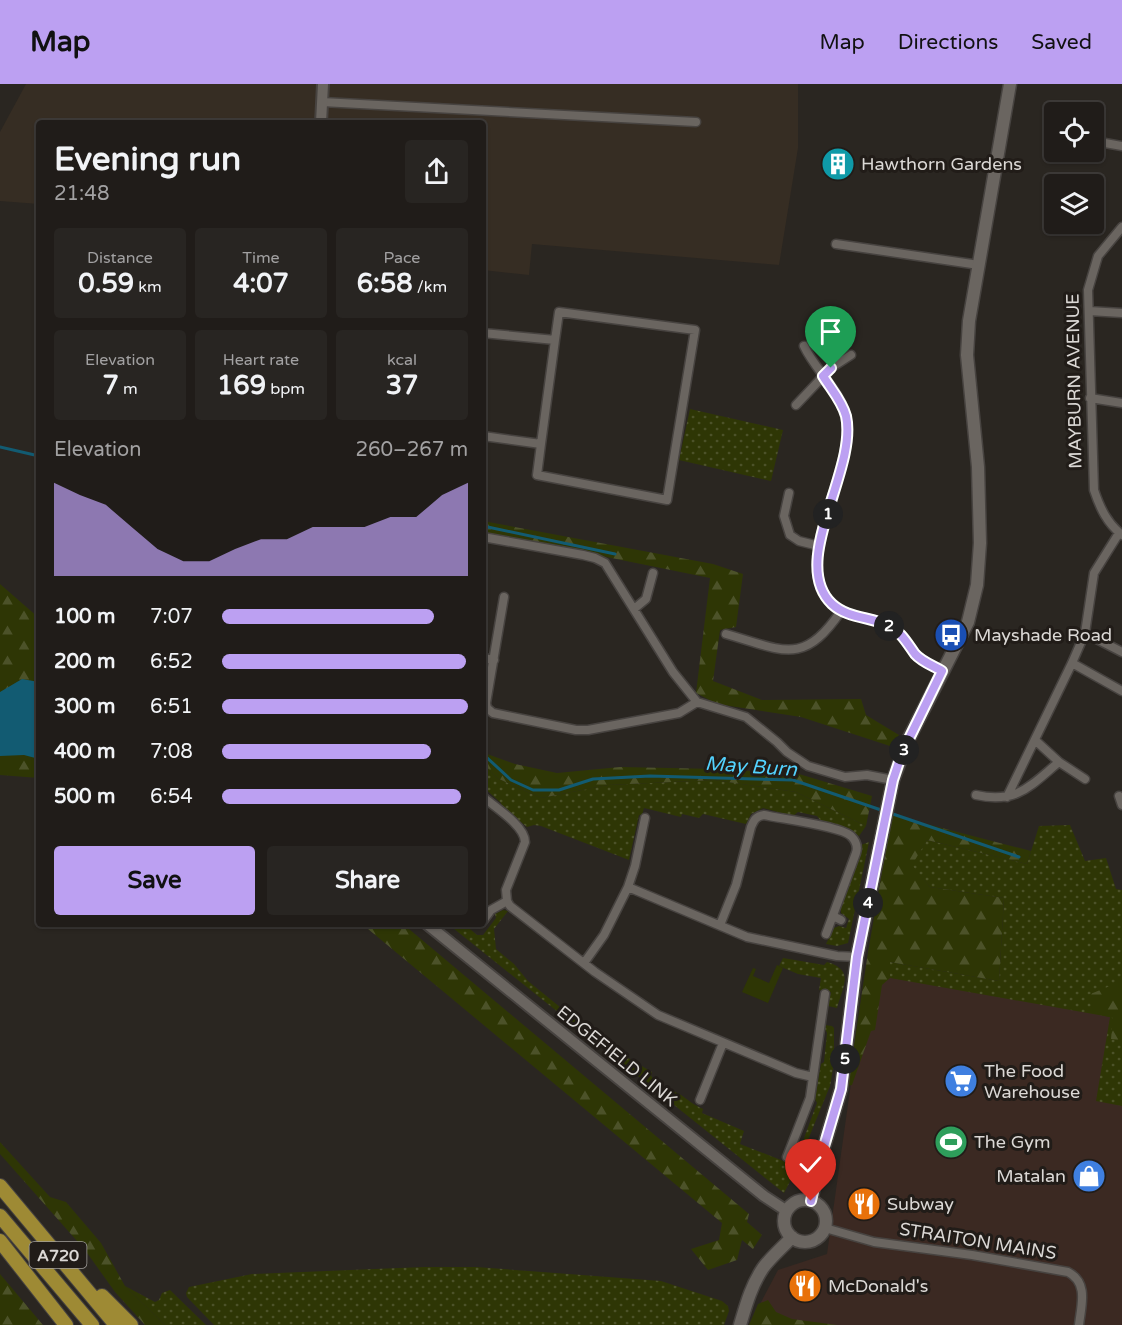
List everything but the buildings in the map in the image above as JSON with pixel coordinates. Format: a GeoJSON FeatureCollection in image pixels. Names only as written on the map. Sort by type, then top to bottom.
{"type":"FeatureCollection","features":[{"type":"Feature","properties":{"kind":"highway","name":"A720"},"geometry":{"type":"LineString","coordinates":[[0,1186],[116,1325]]}},
{"type":"Feature","properties":{"kind":"highway","name":"A720"},"geometry":{"type":"LineString","coordinates":[[0,1216],[92,1325]]}},
{"type":"Feature","properties":{"kind":"highway"},"geometry":{"type":"LineString","coordinates":[[43,1237],[131,1325]]}},
{"type":"Feature","properties":{"kind":"highway"},"geometry":{"type":"LineString","coordinates":[[0,1240],[66,1325]]}},
{"type":"Feature","properties":{"kind":"main road"},"geometry":{"type":"LineString","coordinates":[[811,1201],[820,1160],[841,1089],[857,957],[893,780],[902,753],[942,671],[961,638],[973,606],[977,585],[980,532],[978,467],[967,355],[969,321],[1010,84]]}},
{"type":"Feature","properties":{"kind":"main road"},"geometry":{"type":"LineString","coordinates":[[797,1202],[816,1203],[824,1211],[826,1217],[822,1234],[811,1241],[804,1242],[792,1236],[785,1225],[787,1211],[797,1202]]}},
{"type":"Feature","properties":{"kind":"main road"},"geometry":{"type":"LineString","coordinates":[[740,1325],[748,1298],[764,1266],[792,1236]]}},
{"type":"Feature","properties":{"kind":"street"},"geometry":{"type":"LineString","coordinates":[[321,120],[323,84]]}},
{"type":"Feature","properties":{"kind":"street"},"geometry":{"type":"LineString","coordinates":[[322,102],[696,122]]}},
{"type":"Feature","properties":{"kind":"street"},"geometry":{"type":"LineString","coordinates":[[1104,143],[1122,146]]}},
{"type":"Feature","properties":{"kind":"street","name":"MAYBURN AVENUE"},"geometry":{"type":"LineString","coordinates":[[1121,534],[1100,507],[1094,490],[1088,290],[1098,256],[1122,227]]}},
{"type":"Feature","properties":{"kind":"street"},"geometry":{"type":"LineString","coordinates":[[836,244],[979,265]]}},
{"type":"Feature","properties":{"kind":"street"},"geometry":{"type":"LineString","coordinates":[[1089,311],[1122,313]]}},
{"type":"Feature","properties":{"kind":"street"},"geometry":{"type":"LineString","coordinates":[[559,312],[695,330],[667,500],[537,475],[541,444],[559,312]]}},
{"type":"Feature","properties":{"kind":"street"},"geometry":{"type":"LineString","coordinates":[[486,333],[555,340]]}},
{"type":"Feature","properties":{"kind":"street"},"geometry":{"type":"LineString","coordinates":[[804,345],[813,365],[840,401],[847,432],[843,459],[819,546],[818,579],[831,603],[841,611],[888,625],[901,634],[921,659],[942,671]]}},
{"type":"Feature","properties":{"kind":"street"},"geometry":{"type":"LineString","coordinates":[[795,405],[831,368],[851,355]]}},
{"type":"Feature","properties":{"kind":"street"},"geometry":{"type":"LineString","coordinates":[[1090,398],[1122,403]]}},
{"type":"Feature","properties":{"kind":"street"},"geometry":{"type":"LineString","coordinates":[[486,436],[541,444]]}},
{"type":"Feature","properties":{"kind":"street"},"geometry":{"type":"LineString","coordinates":[[789,493],[784,516],[790,535],[799,541],[819,546]]}},
{"type":"Feature","properties":{"kind":"street"},"geometry":{"type":"LineString","coordinates":[[1007,797],[1072,663],[1084,633],[1094,573],[1121,534]]}},
{"type":"Feature","properties":{"kind":"street"},"geometry":{"type":"LineString","coordinates":[[486,538],[595,558],[605,563],[673,672],[697,702],[746,717],[787,752],[808,765],[845,777],[867,775],[893,780]]}},
{"type":"Feature","properties":{"kind":"street"},"geometry":{"type":"LineString","coordinates":[[634,609],[646,599],[653,573]]}},
{"type":"Feature","properties":{"kind":"street"},"geometry":{"type":"LineString","coordinates":[[504,597],[486,703],[493,713],[576,730],[679,713],[697,702]]}},
{"type":"Feature","properties":{"kind":"street"},"geometry":{"type":"LineString","coordinates":[[726,634],[737,633],[776,648],[792,650],[805,648],[828,630],[841,611]]}},
{"type":"Feature","properties":{"kind":"street"},"geometry":{"type":"LineString","coordinates":[[1084,633],[1122,652]]}},
{"type":"Feature","properties":{"kind":"street"},"geometry":{"type":"LineString","coordinates":[[486,659],[494,660]]}},
{"type":"Feature","properties":{"kind":"street"},"geometry":{"type":"LineString","coordinates":[[1072,663],[1122,691]]}},
{"type":"Feature","properties":{"kind":"street"},"geometry":{"type":"LineString","coordinates":[[1035,741],[1059,762],[1085,779]]}},
{"type":"Feature","properties":{"kind":"street"},"geometry":{"type":"LineString","coordinates":[[976,795],[992,798],[1018,794],[1059,762]]}},
{"type":"Feature","properties":{"kind":"street"},"geometry":{"type":"LineString","coordinates":[[486,799],[518,826],[525,836],[525,842],[506,890],[510,906],[615,987],[658,1015],[796,1073],[813,1077]]}},
{"type":"Feature","properties":{"kind":"street"},"geometry":{"type":"LineString","coordinates":[[720,925],[736,885],[751,827],[758,816],[764,815],[829,828],[853,837],[857,848],[856,853],[837,918],[826,934]]}},
{"type":"Feature","properties":{"kind":"street"},"geometry":{"type":"LineString","coordinates":[[584,963],[604,935],[628,887],[645,818]]}},
{"type":"Feature","properties":{"kind":"street"},"geometry":{"type":"LineString","coordinates":[[628,887],[758,940],[837,956],[857,957]]}},
{"type":"Feature","properties":{"kind":"street"},"geometry":{"type":"LineString","coordinates":[[486,916],[491,910],[507,901]]}},
{"type":"Feature","properties":{"kind":"street","name":"EDGEFIELD LINK"},"geometry":{"type":"LineString","coordinates":[[431,927],[764,1196],[787,1211]]}},
{"type":"Feature","properties":{"kind":"street"},"geometry":{"type":"LineString","coordinates":[[787,1157],[810,1098],[825,994]]}},
{"type":"Feature","properties":{"kind":"street"},"geometry":{"type":"LineString","coordinates":[[700,1100],[723,1043]]}},
{"type":"Feature","properties":{"kind":"street","name":"STRAITON MAINS"},"geometry":{"type":"LineString","coordinates":[[825,1228],[874,1242],[972,1255],[1068,1272],[1080,1282],[1082,1299],[1079,1325]]}},
{"type":"Feature","properties":{"kind":"shaded area"},"geometry":{"type":"Polygon","coordinates":[[[26,84],[798,84],[798,148],[779,265],[532,244],[529,275],[486,270],[486,120],[36,120],[36,204],[0,201],[0,132],[26,84]]]}},
{"type":"Feature","properties":{"kind":"shaded area"},"geometry":{"type":"Polygon","coordinates":[[[867,969],[1122,1007],[1122,1325],[749,1325],[778,1270],[827,1254],[867,969]]]}},
{"type":"Feature","properties":{"kind":"green space"},"geometry":{"type":"Polygon","coordinates":[[[690,409],[783,430],[771,481],[679,460],[690,409]]]}},
{"type":"Feature","properties":{"kind":"green space"},"geometry":{"type":"Polygon","coordinates":[[[486,522],[713,564],[743,574],[736,627],[720,630],[713,681],[762,700],[861,699],[866,715],[899,735],[893,747],[801,717],[717,704],[696,693],[710,578],[486,533],[486,522]]]}},
{"type":"Feature","properties":{"kind":"green space"},"geometry":{"type":"Polygon","coordinates":[[[0,584],[36,615],[36,778],[0,775],[0,584]]]}},
{"type":"Feature","properties":{"kind":"green space"},"geometry":{"type":"Polygon","coordinates":[[[486,752],[487,754],[515,764],[557,773],[620,767],[718,769],[799,774],[872,796],[866,826],[796,792],[714,780],[608,785],[541,798],[497,778],[486,766],[486,752]]]}},
{"type":"Feature","properties":{"kind":"green space"},"geometry":{"type":"Polygon","coordinates":[[[486,766],[497,778],[541,798],[608,785],[714,780],[796,792],[866,826],[859,836],[848,828],[821,821],[817,816],[798,812],[793,816],[763,808],[751,814],[746,824],[703,814],[699,818],[682,814],[681,817],[644,808],[642,815],[639,815],[629,860],[541,826],[527,827],[502,807],[501,803],[486,790],[486,766]]]}},
{"type":"Feature","properties":{"kind":"green space"},"geometry":{"type":"Polygon","coordinates":[[[892,815],[1031,851],[1027,864],[927,840],[912,865],[930,887],[1004,898],[999,981],[890,962],[890,978],[882,985],[875,1030],[871,1031],[852,1085],[848,1086],[868,952],[892,815]]]}},
{"type":"Feature","properties":{"kind":"green space"},"geometry":{"type":"Polygon","coordinates":[[[1070,825],[1085,861],[1106,858],[1116,889],[1122,890],[1122,1106],[1096,1101],[1110,1017],[890,978],[890,962],[999,981],[1004,898],[930,887],[911,865],[927,840],[1027,864],[1039,826],[1070,825]]]}},
{"type":"Feature","properties":{"kind":"green space"},"geometry":{"type":"Polygon","coordinates":[[[869,842],[848,943],[837,946],[826,944],[834,928],[839,926],[846,928],[849,919],[841,913],[841,905],[861,851],[861,845],[869,842]]]}},
{"type":"Feature","properties":{"kind":"green space"},"geometry":{"type":"Polygon","coordinates":[[[503,910],[508,911],[494,929],[496,949],[514,964],[528,981],[609,1047],[652,1072],[651,1076],[659,1083],[703,1109],[702,1113],[744,1131],[740,1144],[786,1162],[788,1170],[794,1174],[784,1193],[452,927],[468,927],[477,935],[483,935],[496,918],[495,914],[503,910]]]}},
{"type":"Feature","properties":{"kind":"green space"},"geometry":{"type":"Polygon","coordinates":[[[366,927],[407,927],[749,1214],[747,1222],[762,1235],[753,1249],[742,1240],[737,1260],[708,1270],[691,1249],[719,1240],[722,1223],[366,927]]]}},
{"type":"Feature","properties":{"kind":"green space"},"geometry":{"type":"Polygon","coordinates":[[[783,958],[824,965],[827,962],[841,969],[845,980],[837,1008],[828,1006],[831,992],[819,990],[821,978],[798,974],[779,966],[783,958]]]}},
{"type":"Feature","properties":{"kind":"green space"},"geometry":{"type":"Polygon","coordinates":[[[777,965],[783,968],[768,1003],[742,992],[753,968],[756,969],[753,976],[769,983],[777,965]]]}},
{"type":"Feature","properties":{"kind":"green space"},"geometry":{"type":"Polygon","coordinates":[[[1115,984],[1122,985],[1122,1041],[1111,1039],[1113,1018],[1093,1013],[1088,995],[1115,984]]]}},
{"type":"Feature","properties":{"kind":"green space"},"geometry":{"type":"Polygon","coordinates":[[[825,1025],[834,1028],[834,1063],[830,1086],[796,1169],[790,1165],[793,1158],[797,1157],[817,1103],[815,1099],[821,1064],[824,1062],[827,1033],[825,1025]]]}},
{"type":"Feature","properties":{"kind":"green space"},"geometry":{"type":"Polygon","coordinates":[[[0,1142],[50,1197],[66,1202],[101,1243],[125,1286],[165,1325],[145,1325],[115,1292],[85,1250],[0,1154],[0,1142]]]}},
{"type":"Feature","properties":{"kind":"green space"},"geometry":{"type":"Polygon","coordinates":[[[476,1267],[661,1281],[722,1301],[728,1306],[729,1311],[724,1325],[214,1325],[187,1297],[186,1293],[189,1287],[252,1274],[476,1267]]]}},
{"type":"Feature","properties":{"kind":"green space"},"geometry":{"type":"Polygon","coordinates":[[[0,1274],[43,1325],[0,1325],[0,1274]]]}},
{"type":"Feature","properties":{"kind":"green space"},"geometry":{"type":"Polygon","coordinates":[[[125,1286],[155,1302],[159,1300],[162,1293],[170,1290],[206,1325],[165,1325],[125,1286]]]}},
{"type":"Feature","properties":{"kind":"green space"},"geometry":{"type":"Polygon","coordinates":[[[768,1300],[776,1312],[792,1319],[837,1325],[749,1325],[758,1304],[768,1300]]]}},
{"type":"Feature","properties":{"kind":"water"},"geometry":{"type":"Polygon","coordinates":[[[22,679],[36,681],[36,758],[24,755],[0,756],[0,692],[22,679]]]}},
{"type":"Feature","properties":{"kind":"waterway"},"geometry":{"type":"LineString","coordinates":[[0,447],[36,455]]}},
{"type":"Feature","properties":{"kind":"waterway"},"geometry":{"type":"LineString","coordinates":[[486,527],[615,554]]}},
{"type":"Feature","properties":{"kind":"waterway","name":"May Burn"},"geometry":{"type":"LineString","coordinates":[[486,757],[511,780],[533,790],[559,790],[593,779],[650,776],[793,780],[884,811]]}},
{"type":"Feature","properties":{"kind":"waterway","name":"May Burn"},"geometry":{"type":"LineString","coordinates":[[890,813],[1019,857]]}},
{"type":"Feature","properties":{"kind":"place","name":"Hawthorn Gardens"},"geometry":{"type":"Point","coordinates":[838,164]}},
{"type":"Feature","properties":{"kind":"place","name":"Mayshade Road"},"geometry":{"type":"Point","coordinates":[951,635]}},
{"type":"Feature","properties":{"kind":"place","name":"The Food Warehouse"},"geometry":{"type":"Point","coordinates":[961,1081]}},
{"type":"Feature","properties":{"kind":"place","name":"The Gym"},"geometry":{"type":"Point","coordinates":[951,1142]}},
{"type":"Feature","properties":{"kind":"place","name":"Matalan"},"geometry":{"type":"Point","coordinates":[1089,1176]}},
{"type":"Feature","properties":{"kind":"place","name":"Subway"},"geometry":{"type":"Point","coordinates":[864,1204]}},
{"type":"Feature","properties":{"kind":"place","name":"McDonald's"},"geometry":{"type":"Point","coordinates":[805,1286]}},
{"type":"Feature","properties":{"kind":"route"},"geometry":{"type":"LineString","coordinates":[[811,1201],[814,1182],[841,1089],[857,957],[893,780],[902,753],[942,671],[915,654],[901,634],[888,625],[841,611],[831,603],[818,579],[819,546],[843,459],[847,425],[840,401],[823,376],[831,368]]}}]}
